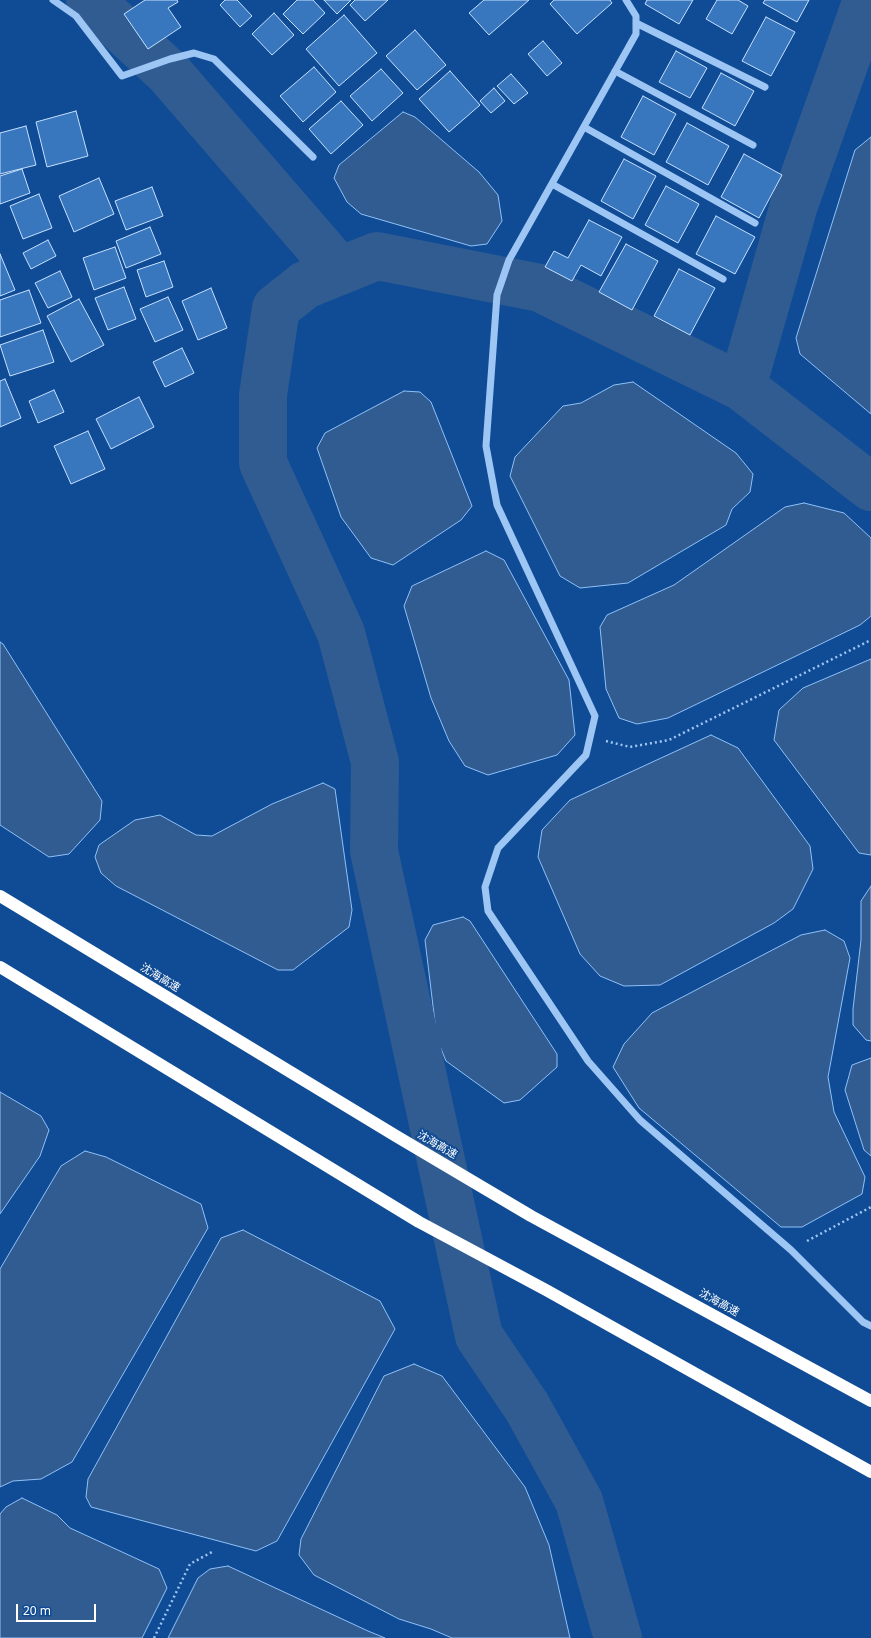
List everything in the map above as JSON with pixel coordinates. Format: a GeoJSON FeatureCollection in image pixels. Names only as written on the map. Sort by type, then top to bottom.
{"type":"FeatureCollection","features":[{"type":"Feature","properties":{"kind":"highway","name":"沈海高速"},"geometry":{"type":"LineString","coordinates":[[0,896],[531,1216],[871,1401]]}},
{"type":"Feature","properties":{"kind":"highway"},"geometry":{"type":"LineString","coordinates":[[0,967],[419,1222],[546,1290],[871,1472]]}},
{"type":"Feature","properties":{"kind":"street"},"geometry":{"type":"LineString","coordinates":[[53,0],[76,16],[122,76],[143,70],[170,59],[194,53],[214,59],[313,157]]}},
{"type":"Feature","properties":{"kind":"street"},"geometry":{"type":"LineString","coordinates":[[626,0],[636,16],[636,34],[509,260],[497,295],[486,446],[497,505],[595,716],[586,755],[498,848],[485,887],[488,911],[588,1061],[640,1120],[791,1250],[863,1322],[871,1326]]}},
{"type":"Feature","properties":{"kind":"street"},"geometry":{"type":"LineString","coordinates":[[636,23],[765,87]]}},
{"type":"Feature","properties":{"kind":"street"},"geometry":{"type":"LineString","coordinates":[[615,70],[753,145]]}},
{"type":"Feature","properties":{"kind":"street"},"geometry":{"type":"LineString","coordinates":[[584,127],[755,223]]}},
{"type":"Feature","properties":{"kind":"street"},"geometry":{"type":"LineString","coordinates":[[552,184],[723,279]]}},
{"type":"Feature","properties":{"kind":"path"},"geometry":{"type":"LineString","coordinates":[[590,738],[630,747],[669,740],[871,640]]}},
{"type":"Feature","properties":{"kind":"path"},"geometry":{"type":"LineString","coordinates":[[791,1250],[871,1207]]}},
{"type":"Feature","properties":{"kind":"path"},"geometry":{"type":"LineString","coordinates":[[154,1638],[190,1564],[212,1552]]}},
{"type":"Feature","properties":{"kind":"water"},"geometry":{"type":"Polygon","coordinates":[[[403,112],[415,117],[479,172],[498,195],[502,221],[487,244],[471,246],[361,214],[347,202],[334,178],[339,165],[403,112]]]}},
{"type":"Feature","properties":{"kind":"water"},"geometry":{"type":"Polygon","coordinates":[[[871,137],[871,414],[800,354],[796,338],[855,150],[871,137]]]}},
{"type":"Feature","properties":{"kind":"water"},"geometry":{"type":"Polygon","coordinates":[[[633,382],[736,453],[753,474],[750,492],[732,509],[726,525],[628,583],[580,588],[560,576],[510,476],[515,457],[563,406],[581,403],[614,385],[633,382]]]}},
{"type":"Feature","properties":{"kind":"water"},"geometry":{"type":"Polygon","coordinates":[[[404,391],[420,392],[431,402],[472,506],[461,520],[393,565],[371,558],[341,517],[317,448],[325,433],[404,391]]]}},
{"type":"Feature","properties":{"kind":"water"},"geometry":{"type":"Polygon","coordinates":[[[804,503],[844,513],[871,538],[871,616],[860,625],[668,718],[637,724],[619,718],[606,689],[600,627],[607,615],[674,585],[785,507],[804,503]]]}},
{"type":"Feature","properties":{"kind":"water"},"geometry":{"type":"Polygon","coordinates":[[[486,551],[504,560],[569,680],[575,735],[557,755],[488,775],[465,766],[449,741],[431,698],[404,606],[412,586],[486,551]]]}},
{"type":"Feature","properties":{"kind":"water"},"geometry":{"type":"Polygon","coordinates":[[[0,642],[3,644],[102,801],[100,820],[69,854],[49,857],[0,825],[0,642]]]}},
{"type":"Feature","properties":{"kind":"water"},"geometry":{"type":"Polygon","coordinates":[[[871,659],[871,855],[859,853],[774,740],[779,710],[803,688],[871,659]]]}},
{"type":"Feature","properties":{"kind":"water"},"geometry":{"type":"Polygon","coordinates":[[[711,735],[738,748],[810,846],[813,869],[793,909],[774,923],[660,985],[624,986],[600,976],[580,954],[538,857],[542,830],[570,800],[711,735]]]}},
{"type":"Feature","properties":{"kind":"water"},"geometry":{"type":"Polygon","coordinates":[[[323,783],[335,789],[352,910],[349,927],[293,970],[278,970],[116,886],[101,873],[95,857],[99,845],[135,820],[160,815],[196,835],[212,836],[272,804],[323,783]]]}},
{"type":"Feature","properties":{"kind":"water"},"geometry":{"type":"Polygon","coordinates":[[[871,886],[871,1041],[866,1040],[853,1025],[853,1009],[861,940],[861,901],[871,886]]]}},
{"type":"Feature","properties":{"kind":"water"},"geometry":{"type":"Polygon","coordinates":[[[463,917],[470,921],[557,1054],[557,1067],[520,1100],[504,1103],[446,1061],[437,1039],[425,940],[433,925],[463,917]]]}},
{"type":"Feature","properties":{"kind":"water"},"geometry":{"type":"Polygon","coordinates":[[[825,930],[844,941],[850,958],[828,1077],[834,1112],[865,1177],[862,1194],[802,1227],[781,1227],[639,1108],[613,1067],[624,1044],[652,1013],[801,935],[825,930]]]}},
{"type":"Feature","properties":{"kind":"water"},"geometry":{"type":"Polygon","coordinates":[[[871,1058],[871,1156],[864,1150],[845,1090],[852,1065],[871,1058]]]}},
{"type":"Feature","properties":{"kind":"water"},"geometry":{"type":"Polygon","coordinates":[[[0,1092],[41,1116],[49,1130],[40,1156],[0,1214],[0,1092]]]}},
{"type":"Feature","properties":{"kind":"water"},"geometry":{"type":"Polygon","coordinates":[[[85,1151],[106,1157],[201,1204],[208,1228],[72,1462],[41,1479],[13,1481],[0,1487],[0,1269],[61,1166],[85,1151]]]}},
{"type":"Feature","properties":{"kind":"water"},"geometry":{"type":"Polygon","coordinates":[[[243,1230],[380,1301],[395,1329],[277,1541],[256,1551],[91,1507],[86,1497],[88,1479],[221,1238],[243,1230]]]}},
{"type":"Feature","properties":{"kind":"water"},"geometry":{"type":"Polygon","coordinates":[[[414,1364],[442,1376],[525,1487],[549,1545],[570,1638],[452,1638],[431,1629],[399,1619],[314,1575],[299,1555],[301,1539],[384,1376],[414,1364]]]}},
{"type":"Feature","properties":{"kind":"water"},"geometry":{"type":"Polygon","coordinates":[[[22,1498],[57,1515],[70,1528],[159,1569],[167,1588],[142,1638],[0,1638],[0,1514],[6,1507],[22,1498]]]}},
{"type":"Feature","properties":{"kind":"water"},"geometry":{"type":"Polygon","coordinates":[[[228,1566],[385,1638],[168,1638],[198,1578],[210,1569],[228,1566]]]}},
{"type":"Feature","properties":{"kind":"building"},"geometry":{"type":"Polygon","coordinates":[[[145,0],[177,0],[178,2],[168,8],[181,27],[148,49],[124,14],[145,0]]]}},
{"type":"Feature","properties":{"kind":"building"},"geometry":{"type":"Polygon","coordinates":[[[225,0],[237,0],[252,16],[240,27],[220,5],[225,0]]]}},
{"type":"Feature","properties":{"kind":"building"},"geometry":{"type":"Polygon","coordinates":[[[297,0],[313,0],[325,13],[303,34],[283,14],[297,0]]]}},
{"type":"Feature","properties":{"kind":"building"},"geometry":{"type":"Polygon","coordinates":[[[324,0],[351,0],[337,14],[324,0]]]}},
{"type":"Feature","properties":{"kind":"building"},"geometry":{"type":"Polygon","coordinates":[[[355,0],[388,0],[365,21],[350,5],[355,0]]]}},
{"type":"Feature","properties":{"kind":"building"},"geometry":{"type":"Polygon","coordinates":[[[484,0],[529,0],[489,35],[469,13],[484,0]]]}},
{"type":"Feature","properties":{"kind":"building"},"geometry":{"type":"Polygon","coordinates":[[[554,0],[610,0],[612,3],[577,34],[550,4],[554,0]]]}},
{"type":"Feature","properties":{"kind":"building"},"geometry":{"type":"Polygon","coordinates":[[[647,0],[693,0],[679,24],[645,4],[647,0]]]}},
{"type":"Feature","properties":{"kind":"building"},"geometry":{"type":"Polygon","coordinates":[[[717,0],[738,0],[748,6],[732,34],[706,19],[717,0]]]}},
{"type":"Feature","properties":{"kind":"building"},"geometry":{"type":"Polygon","coordinates":[[[765,0],[809,0],[797,22],[763,3],[765,0]]]}},
{"type":"Feature","properties":{"kind":"building"},"geometry":{"type":"Polygon","coordinates":[[[274,13],[294,35],[272,55],[252,34],[274,13]]]}},
{"type":"Feature","properties":{"kind":"building"},"geometry":{"type":"Polygon","coordinates":[[[344,15],[377,53],[339,86],[306,49],[344,15]]]}},
{"type":"Feature","properties":{"kind":"building"},"geometry":{"type":"Polygon","coordinates":[[[766,17],[795,32],[771,76],[742,61],[766,17]]]}},
{"type":"Feature","properties":{"kind":"building"},"geometry":{"type":"Polygon","coordinates":[[[415,30],[446,65],[417,90],[386,56],[415,30]]]}},
{"type":"Feature","properties":{"kind":"building"},"geometry":{"type":"Polygon","coordinates":[[[543,41],[562,63],[547,76],[528,54],[543,41]]]}},
{"type":"Feature","properties":{"kind":"building"},"geometry":{"type":"Polygon","coordinates":[[[676,51],[707,68],[690,98],[659,82],[676,51]]]}},
{"type":"Feature","properties":{"kind":"building"},"geometry":{"type":"Polygon","coordinates":[[[314,67],[336,92],[303,122],[280,96],[314,67]]]}},
{"type":"Feature","properties":{"kind":"building"},"geometry":{"type":"Polygon","coordinates":[[[381,69],[403,93],[372,121],[350,96],[381,69]]]}},
{"type":"Feature","properties":{"kind":"building"},"geometry":{"type":"Polygon","coordinates":[[[450,71],[480,105],[449,132],[419,99],[450,71]]]}},
{"type":"Feature","properties":{"kind":"building"},"geometry":{"type":"Polygon","coordinates":[[[721,73],[754,91],[735,126],[702,108],[721,73]]]}},
{"type":"Feature","properties":{"kind":"building"},"geometry":{"type":"Polygon","coordinates":[[[511,74],[528,93],[514,104],[497,86],[511,74]]]}},
{"type":"Feature","properties":{"kind":"building"},"geometry":{"type":"Polygon","coordinates":[[[494,88],[505,101],[491,113],[480,101],[494,88]]]}},
{"type":"Feature","properties":{"kind":"building"},"geometry":{"type":"Polygon","coordinates":[[[643,96],[676,114],[654,155],[621,137],[643,96]]]}},
{"type":"Feature","properties":{"kind":"building"},"geometry":{"type":"Polygon","coordinates":[[[341,101],[363,125],[331,154],[309,129],[341,101]]]}},
{"type":"Feature","properties":{"kind":"building"},"geometry":{"type":"Polygon","coordinates":[[[76,111],[88,156],[47,167],[36,122],[76,111]]]}},
{"type":"Feature","properties":{"kind":"building"},"geometry":{"type":"Polygon","coordinates":[[[687,123],[729,146],[708,185],[666,162],[687,123]]]}},
{"type":"Feature","properties":{"kind":"building"},"geometry":{"type":"Polygon","coordinates":[[[26,126],[36,165],[0,174],[0,133],[26,126]]]}},
{"type":"Feature","properties":{"kind":"building"},"geometry":{"type":"Polygon","coordinates":[[[744,154],[782,175],[759,218],[721,197],[744,154]]]}},
{"type":"Feature","properties":{"kind":"building"},"geometry":{"type":"Polygon","coordinates":[[[624,159],[656,176],[633,219],[601,201],[624,159]]]}},
{"type":"Feature","properties":{"kind":"building"},"geometry":{"type":"Polygon","coordinates":[[[22,169],[30,193],[0,204],[0,176],[22,169]]]}},
{"type":"Feature","properties":{"kind":"building"},"geometry":{"type":"Polygon","coordinates":[[[99,178],[114,214],[74,232],[59,196],[99,178]]]}},
{"type":"Feature","properties":{"kind":"building"},"geometry":{"type":"Polygon","coordinates":[[[666,186],[699,204],[678,243],[645,225],[666,186]]]}},
{"type":"Feature","properties":{"kind":"building"},"geometry":{"type":"Polygon","coordinates":[[[152,187],[163,216],[126,230],[115,201],[152,187]]]}},
{"type":"Feature","properties":{"kind":"building"},"geometry":{"type":"Polygon","coordinates":[[[39,194],[52,228],[23,239],[10,206],[39,194]]]}},
{"type":"Feature","properties":{"kind":"building"},"geometry":{"type":"Polygon","coordinates":[[[716,216],[755,237],[735,274],[696,254],[716,216]]]}},
{"type":"Feature","properties":{"kind":"building"},"geometry":{"type":"Polygon","coordinates":[[[589,220],[622,237],[601,276],[581,265],[572,281],[545,267],[554,251],[568,258],[589,220]]]}},
{"type":"Feature","properties":{"kind":"building"},"geometry":{"type":"Polygon","coordinates":[[[150,227],[161,254],[126,268],[116,241],[150,227]]]}},
{"type":"Feature","properties":{"kind":"building"},"geometry":{"type":"Polygon","coordinates":[[[48,240],[56,256],[31,269],[23,253],[48,240]]]}},
{"type":"Feature","properties":{"kind":"building"},"geometry":{"type":"Polygon","coordinates":[[[626,244],[658,261],[632,310],[599,292],[626,244]]]}},
{"type":"Feature","properties":{"kind":"building"},"geometry":{"type":"Polygon","coordinates":[[[115,247],[126,278],[94,290],[83,258],[115,247]]]}},
{"type":"Feature","properties":{"kind":"building"},"geometry":{"type":"Polygon","coordinates":[[[0,254],[15,290],[0,296],[0,254]]]}},
{"type":"Feature","properties":{"kind":"building"},"geometry":{"type":"Polygon","coordinates":[[[164,261],[173,287],[146,297],[137,270],[164,261]]]}},
{"type":"Feature","properties":{"kind":"building"},"geometry":{"type":"Polygon","coordinates":[[[679,269],[715,288],[690,335],[654,316],[679,269]]]}},
{"type":"Feature","properties":{"kind":"building"},"geometry":{"type":"Polygon","coordinates":[[[60,271],[72,297],[48,308],[35,283],[60,271]]]}},
{"type":"Feature","properties":{"kind":"building"},"geometry":{"type":"Polygon","coordinates":[[[124,287],[136,319],[108,330],[95,298],[124,287]]]}},
{"type":"Feature","properties":{"kind":"building"},"geometry":{"type":"Polygon","coordinates":[[[211,288],[227,328],[198,340],[182,301],[211,288]]]}},
{"type":"Feature","properties":{"kind":"building"},"geometry":{"type":"Polygon","coordinates":[[[29,290],[41,323],[0,337],[0,300],[29,290]]]}},
{"type":"Feature","properties":{"kind":"building"},"geometry":{"type":"Polygon","coordinates":[[[168,297],[183,330],[155,342],[140,309],[168,297]]]}},
{"type":"Feature","properties":{"kind":"building"},"geometry":{"type":"Polygon","coordinates":[[[79,299],[104,345],[71,362],[47,316],[79,299]]]}},
{"type":"Feature","properties":{"kind":"building"},"geometry":{"type":"Polygon","coordinates":[[[43,330],[54,362],[10,376],[0,345],[43,330]]]}},
{"type":"Feature","properties":{"kind":"building"},"geometry":{"type":"Polygon","coordinates":[[[182,348],[194,373],[165,387],[153,362],[182,348]]]}},
{"type":"Feature","properties":{"kind":"building"},"geometry":{"type":"Polygon","coordinates":[[[5,379],[21,418],[0,427],[0,381],[5,379]]]}},
{"type":"Feature","properties":{"kind":"building"},"geometry":{"type":"Polygon","coordinates":[[[54,390],[64,412],[38,423],[29,401],[54,390]]]}},
{"type":"Feature","properties":{"kind":"building"},"geometry":{"type":"Polygon","coordinates":[[[139,397],[154,427],[111,449],[96,419],[139,397]]]}},
{"type":"Feature","properties":{"kind":"building"},"geometry":{"type":"Polygon","coordinates":[[[88,431],[105,469],[71,484],[54,446],[88,431]]]}},
{"type":"Feature","properties":{"kind":"waterway"},"geometry":{"type":"LineString","coordinates":[[90,0],[168,72],[340,271]]}},
{"type":"Feature","properties":{"kind":"waterway"},"geometry":{"type":"LineString","coordinates":[[742,387],[794,205],[867,0]]}},
{"type":"Feature","properties":{"kind":"waterway"},"geometry":{"type":"LineString","coordinates":[[618,1638],[579,1501],[527,1407],[479,1336],[374,851],[375,762],[341,633],[263,463],[263,395],[276,308],[305,285],[377,256],[540,288],[742,387],[871,487]]}}]}
